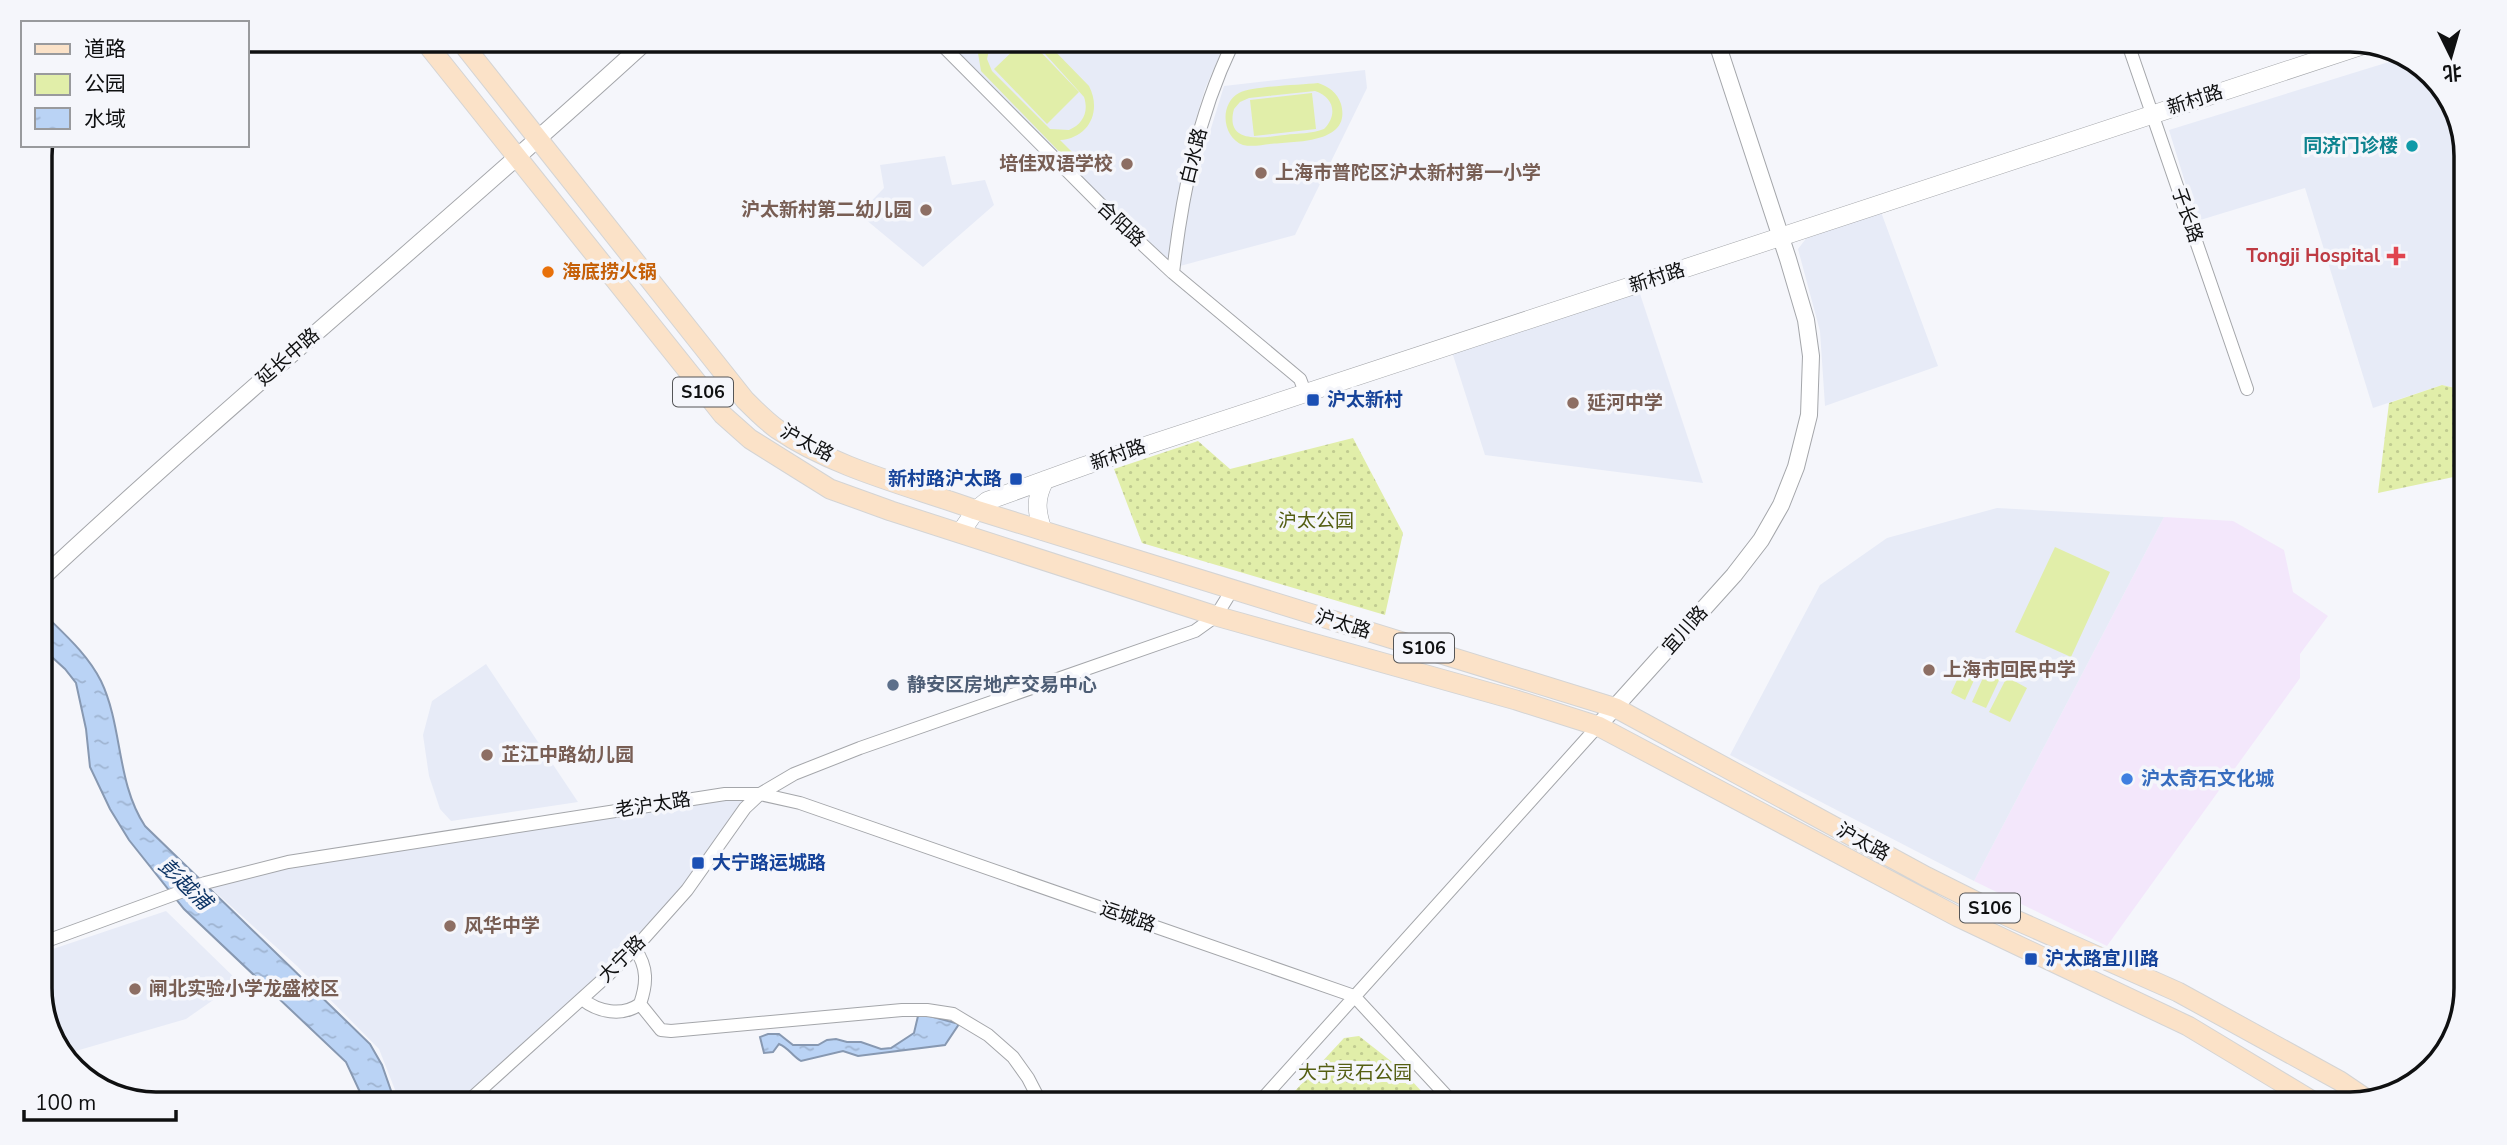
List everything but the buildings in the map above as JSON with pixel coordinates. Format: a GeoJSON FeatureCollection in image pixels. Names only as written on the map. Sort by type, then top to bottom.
{"type":"FeatureCollection","features":[{"type":"Feature","properties":{"kind":"main road","name":"沪太路"},"geometry":{"type":"LineString","coordinates":[[434,53],[723,415],[750,439],[830,489],[1216,616],[1516,699],[1598,726],[1958,917],[2188,1026],[2297,1092]]}},
{"type":"Feature","properties":{"kind":"main road","name":"沪太路"},"geometry":{"type":"LineString","coordinates":[[470,53],[745,400],[777,429],[872,475],[976,510],[1616,708],[1970,898],[2178,992],[2356,1092]]}},
{"type":"Feature","properties":{"kind":"main road","name":"新村路"},"geometry":{"type":"LineString","coordinates":[[960,533],[976,510],[991,499],[1045,480],[2339,53]]}},
{"type":"Feature","properties":{"kind":"main road"},"geometry":{"type":"LineString","coordinates":[[1043,531],[1036,512],[1038,492],[1045,480]]}},
{"type":"Feature","properties":{"kind":"street","name":"延长中路"},"geometry":{"type":"LineString","coordinates":[[53,567],[175,455],[518,158],[633,53]]}},
{"type":"Feature","properties":{"kind":"street","name":"合阳路"},"geometry":{"type":"LineString","coordinates":[[950,53],[1103,208],[1173,272],[1300,379],[1305,392]]}},
{"type":"Feature","properties":{"kind":"street","name":"白水路"},"geometry":{"type":"LineString","coordinates":[[1173,272],[1178,224],[1199,131],[1210,95],[1228,53]]}},
{"type":"Feature","properties":{"kind":"street","name":"宜川路"},"geometry":{"type":"LineString","coordinates":[[1269,1092],[1616,708],[1749,557],[1772,523],[1796,467],[1809,415],[1811,356],[1806,320],[1720,53]]}},
{"type":"Feature","properties":{"kind":"street","name":"子长路"},"geometry":{"type":"LineString","coordinates":[[2131,53],[2247,389]]}},
{"type":"Feature","properties":{"kind":"street","name":"老沪太路"},"geometry":{"type":"LineString","coordinates":[[53,939],[205,883],[288,862],[725,794],[760,794],[819,763],[1195,631],[1216,616],[1232,590]]}},
{"type":"Feature","properties":{"kind":"street","name":"大宁路"},"geometry":{"type":"LineString","coordinates":[[478,1092],[635,949],[687,890],[739,816],[760,794]]}},
{"type":"Feature","properties":{"kind":"street","name":"运城路"},"geometry":{"type":"LineString","coordinates":[[760,794],[800,803],[1354,996],[1443,1092]]}},
{"type":"Feature","properties":{"kind":"street"},"geometry":{"type":"LineString","coordinates":[[582,999],[600,1010],[631,1011],[640,1004],[645,966],[635,949]]}},
{"type":"Feature","properties":{"kind":"street"},"geometry":{"type":"LineString","coordinates":[[640,1004],[661,1030],[671,1031],[902,1010],[953,1014],[1000,1043],[1028,1077],[1036,1092]]}},
{"type":"Feature","properties":{"kind":"shaded area","name":"培佳双语学校"},"geometry":{"type":"Polygon","coordinates":[[[959,53],[1221,53],[1205,89],[1190,138],[1169,260],[1114,209],[959,53]]]}},
{"type":"Feature","properties":{"kind":"shaded area","name":"Tongji Hospital"},"geometry":{"type":"Polygon","coordinates":[[[2392,61],[2403,66],[2416,76],[2416,91],[2430,91],[2437,99],[2453,136],[2454,388],[2442,385],[2373,408],[2305,188],[2197,221],[2169,130],[2392,61]]]}},
{"type":"Feature","properties":{"kind":"shaded area","name":"上海市普陀区沪太新村第一小学"},"geometry":{"type":"Polygon","coordinates":[[[1365,70],[1367,88],[1295,235],[1180,266],[1193,187],[1224,86],[1365,70]]]}},
{"type":"Feature","properties":{"kind":"shaded area","name":"沪太新村第二幼儿园"},"geometry":{"type":"Polygon","coordinates":[[[945,156],[952,185],[985,180],[994,205],[923,267],[859,214],[884,188],[880,165],[945,156]]]}},
{"type":"Feature","properties":{"kind":"shaded area"},"geometry":{"type":"Polygon","coordinates":[[[1881,212],[1938,366],[1825,406],[1820,331],[1798,249],[1808,236],[1881,212]]]}},
{"type":"Feature","properties":{"kind":"shaded area","name":"延河中学"},"geometry":{"type":"Polygon","coordinates":[[[1639,291],[1703,483],[1485,455],[1452,352],[1639,291]]]}},
{"type":"Feature","properties":{"kind":"shaded area","name":"上海市回民中学"},"geometry":{"type":"Polygon","coordinates":[[[1997,508],[2164,517],[1974,881],[1730,755],[1820,585],[1887,538],[1997,508]]]}},
{"type":"Feature","properties":{"kind":"shaded area","name":"沪太奇石文化城"},"geometry":{"type":"Polygon","coordinates":[[[2164,517],[2233,521],[2284,550],[2293,592],[2328,616],[2300,654],[2300,678],[2107,946],[1974,881],[2164,517]]]}},
{"type":"Feature","properties":{"kind":"shaded area","name":"芷江中路幼儿园"},"geometry":{"type":"Polygon","coordinates":[[[486,664],[578,802],[451,821],[440,809],[429,776],[423,735],[432,701],[486,664]]]}},
{"type":"Feature","properties":{"kind":"shaded area","name":"风华中学"},"geometry":{"type":"Polygon","coordinates":[[[726,799],[749,799],[681,889],[615,963],[471,1092],[396,1092],[379,1049],[297,966],[211,888],[291,867],[726,799]]]}},
{"type":"Feature","properties":{"kind":"shaded area","name":"闸北实验小学龙盛校区"},"geometry":{"type":"Polygon","coordinates":[[[166,911],[239,982],[186,1019],[74,1052],[63,1034],[54,1009],[53,949],[166,911]]]}},
{"type":"Feature","properties":{"kind":"green space"},"geometry":{"type":"Polygon","coordinates":[[[978,53],[988,53],[987,59],[992,71],[1050,129],[1069,130],[1078,124],[1084,117],[1086,108],[1084,97],[1044,53],[1057,53],[1089,86],[1093,95],[1093,114],[1085,129],[1070,138],[1060,140],[1085,165],[1078,171],[981,71],[978,53]]]}},
{"type":"Feature","properties":{"kind":"green space"},"geometry":{"type":"Polygon","coordinates":[[[1011,53],[1042,53],[1079,92],[1047,124],[994,69],[1011,53]]]}},
{"type":"Feature","properties":{"kind":"green space"},"geometry":{"type":"Polygon","coordinates":[[[1318,83],[1335,93],[1341,104],[1342,117],[1338,127],[1330,133],[1306,141],[1253,146],[1236,141],[1227,128],[1228,105],[1239,93],[1266,87],[1318,83]],[[1315,91],[1249,98],[1234,109],[1232,121],[1240,134],[1248,137],[1310,133],[1324,129],[1331,118],[1332,107],[1315,91]]]}},
{"type":"Feature","properties":{"kind":"green space"},"geometry":{"type":"Polygon","coordinates":[[[1312,93],[1316,129],[1254,136],[1250,100],[1312,93]]]}},
{"type":"Feature","properties":{"kind":"green space"},"geometry":{"type":"Polygon","coordinates":[[[2442,385],[2454,388],[2454,477],[2378,493],[2389,403],[2442,385]]]}},
{"type":"Feature","properties":{"kind":"green space","name":"沪太公园"},"geometry":{"type":"Polygon","coordinates":[[[1353,438],[1403,533],[1385,615],[1142,543],[1114,469],[1198,441],[1230,469],[1353,438]]]}},
{"type":"Feature","properties":{"kind":"green space"},"geometry":{"type":"Polygon","coordinates":[[[2055,547],[2110,572],[2071,657],[2015,632],[2055,547]]]}},
{"type":"Feature","properties":{"kind":"green space"},"geometry":{"type":"Polygon","coordinates":[[[1966,660],[1980,667],[1965,700],[1951,693],[1966,660]]]}},
{"type":"Feature","properties":{"kind":"green space"},"geometry":{"type":"Polygon","coordinates":[[[1987,669],[2001,676],[1986,708],[1972,702],[1987,669]]]}},
{"type":"Feature","properties":{"kind":"green space"},"geometry":{"type":"Polygon","coordinates":[[[2007,677],[2027,688],[2010,722],[1989,712],[2007,677]]]}},
{"type":"Feature","properties":{"kind":"green space","name":"大宁灵石公园"},"geometry":{"type":"Polygon","coordinates":[[[1359,1036],[1401,1069],[1422,1092],[1294,1092],[1344,1038],[1359,1036]]]}},
{"type":"Feature","properties":{"kind":"water","name":"彭越浦"},"geometry":{"type":"Polygon","coordinates":[[[53,623],[81,652],[101,681],[113,717],[129,791],[145,826],[370,1044],[382,1065],[391,1092],[360,1092],[346,1062],[184,909],[129,840],[110,809],[90,767],[86,729],[76,683],[53,658],[53,623]]]}},
{"type":"Feature","properties":{"kind":"water"},"geometry":{"type":"Polygon","coordinates":[[[926,1015],[959,1024],[945,1045],[858,1056],[843,1051],[801,1061],[779,1044],[773,1052],[764,1053],[760,1037],[779,1034],[793,1045],[818,1045],[836,1039],[861,1042],[881,1049],[891,1048],[914,1033],[918,1016],[926,1015]]]}},
{"type":"Feature","properties":{"kind":"place","name":"同济门诊楼"},"geometry":{"type":"Point","coordinates":[2412,146]}},
{"type":"Feature","properties":{"kind":"place","name":"培佳双语学校"},"geometry":{"type":"Point","coordinates":[1127,164]}},
{"type":"Feature","properties":{"kind":"place","name":"上海市普陀区沪太新村第一小学"},"geometry":{"type":"Point","coordinates":[1261,173]}},
{"type":"Feature","properties":{"kind":"place","name":"沪太新村第二幼儿园"},"geometry":{"type":"Point","coordinates":[926,210]}},
{"type":"Feature","properties":{"kind":"place","name":"Tongji Hospital"},"geometry":{"type":"Point","coordinates":[2396,256]}},
{"type":"Feature","properties":{"kind":"place","name":"海底捞火锅"},"geometry":{"type":"Point","coordinates":[548,272]}},
{"type":"Feature","properties":{"kind":"place","name":"沪太新村"},"geometry":{"type":"Point","coordinates":[1313,400]}},
{"type":"Feature","properties":{"kind":"place","name":"延河中学"},"geometry":{"type":"Point","coordinates":[1573,403]}},
{"type":"Feature","properties":{"kind":"place","name":"新村路沪太路"},"geometry":{"type":"Point","coordinates":[1016,479]}},
{"type":"Feature","properties":{"kind":"place","name":"上海市回民中学"},"geometry":{"type":"Point","coordinates":[1929,670]}},
{"type":"Feature","properties":{"kind":"place","name":"静安区房地产交易中心"},"geometry":{"type":"Point","coordinates":[893,685]}},
{"type":"Feature","properties":{"kind":"place","name":"芷江中路幼儿园"},"geometry":{"type":"Point","coordinates":[487,755]}},
{"type":"Feature","properties":{"kind":"place","name":"沪太奇石文化城"},"geometry":{"type":"Point","coordinates":[2127,779]}},
{"type":"Feature","properties":{"kind":"place","name":"大宁路运城路"},"geometry":{"type":"Point","coordinates":[698,863]}},
{"type":"Feature","properties":{"kind":"place","name":"风华中学"},"geometry":{"type":"Point","coordinates":[450,926]}},
{"type":"Feature","properties":{"kind":"place","name":"沪太路宜川路"},"geometry":{"type":"Point","coordinates":[2031,959]}},
{"type":"Feature","properties":{"kind":"place","name":"闸北实验小学龙盛校区"},"geometry":{"type":"Point","coordinates":[135,989]}}]}
